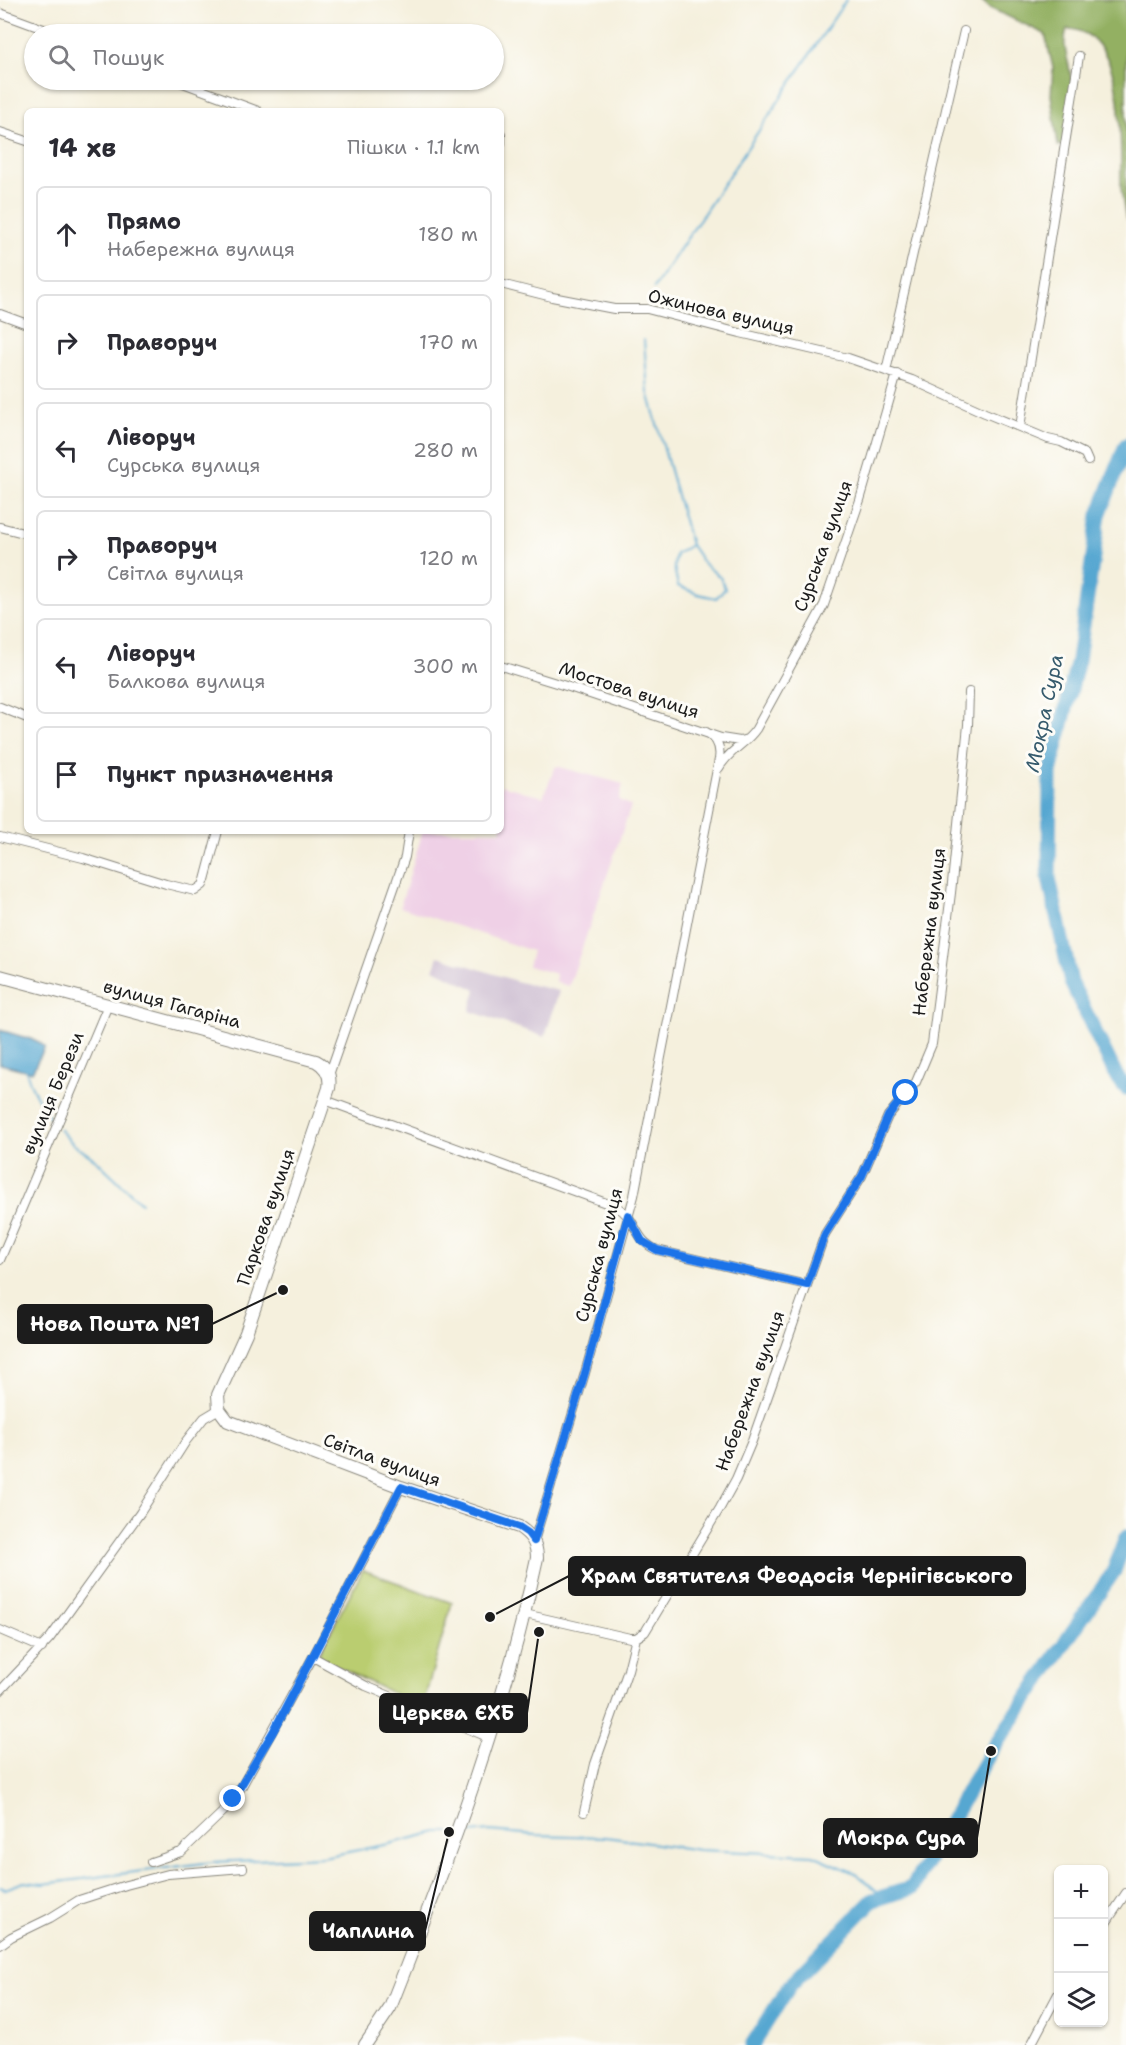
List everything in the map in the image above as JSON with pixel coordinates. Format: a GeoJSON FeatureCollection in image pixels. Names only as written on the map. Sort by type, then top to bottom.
{"type":"FeatureCollection","features":[{"type":"Feature","properties":{"kind":"street"},"geometry":{"type":"LineString","coordinates":[[0,13],[30,24]]}},
{"type":"Feature","properties":{"kind":"street"},"geometry":{"type":"LineString","coordinates":[[886,371],[964,31]]}},
{"type":"Feature","properties":{"kind":"street"},"geometry":{"type":"LineString","coordinates":[[1020,427],[1054,225],[1079,56]]}},
{"type":"Feature","properties":{"kind":"street"},"geometry":{"type":"LineString","coordinates":[[202,90],[250,108]]}},
{"type":"Feature","properties":{"kind":"street"},"geometry":{"type":"LineString","coordinates":[[0,132],[24,140]]}},
{"type":"Feature","properties":{"kind":"street","name":"Ожинова вулиця"},"geometry":{"type":"LineString","coordinates":[[504,286],[614,309],[647,309],[837,355],[897,374],[1078,450],[1085,454],[1088,461]]}},
{"type":"Feature","properties":{"kind":"street"},"geometry":{"type":"LineString","coordinates":[[0,314],[24,323]]}},
{"type":"Feature","properties":{"kind":"street","name":"Сурська вулиця"},"geometry":{"type":"LineString","coordinates":[[716,774],[724,759],[753,735],[824,605],[860,500],[897,374]]}},
{"type":"Feature","properties":{"kind":"street"},"geometry":{"type":"LineString","coordinates":[[0,527],[24,533]]}},
{"type":"Feature","properties":{"kind":"street","name":"Мостова вулиця"},"geometry":{"type":"LineString","coordinates":[[504,667],[731,740],[747,739]]}},
{"type":"Feature","properties":{"kind":"street","name":"Набережна вулиця"},"geometry":{"type":"LineString","coordinates":[[584,1812],[595,1764],[628,1670],[636,1638],[645,1632],[736,1479],[752,1441],[825,1234],[862,1176],[888,1116],[916,1083],[932,1044],[951,893],[968,725],[969,692]]}},
{"type":"Feature","properties":{"kind":"street"},"geometry":{"type":"LineString","coordinates":[[0,707],[24,717]]}},
{"type":"Feature","properties":{"kind":"street","name":"Сурська вулиця"},"geometry":{"type":"LineString","coordinates":[[365,2045],[390,2008],[490,1738],[525,1614],[537,1558],[534,1541],[585,1373],[634,1196],[719,759],[719,746],[712,735],[706,732]]}},
{"type":"Feature","properties":{"kind":"street"},"geometry":{"type":"LineString","coordinates":[[0,837],[83,858],[195,891],[205,880],[217,834]]}},
{"type":"Feature","properties":{"kind":"street","name":"Паркова вулиця"},"geometry":{"type":"LineString","coordinates":[[219,1409],[218,1395],[246,1333],[329,1088],[329,1075],[405,857],[409,834]]}},
{"type":"Feature","properties":{"kind":"street","name":"вулиця Гагаріна"},"geometry":{"type":"LineString","coordinates":[[0,976],[316,1061],[324,1065],[329,1075]]}},
{"type":"Feature","properties":{"kind":"street","name":"вулиця Берези"},"geometry":{"type":"LineString","coordinates":[[0,1260],[108,1005]]}},
{"type":"Feature","properties":{"kind":"street"},"geometry":{"type":"LineString","coordinates":[[325,1100],[617,1207],[628,1215],[642,1241],[657,1250],[807,1285]]}},
{"type":"Feature","properties":{"kind":"street"},"geometry":{"type":"LineString","coordinates":[[0,1691],[42,1648],[140,1513],[186,1441],[204,1418],[219,1409]]}},
{"type":"Feature","properties":{"kind":"street","name":"Світла вулиця"},"geometry":{"type":"LineString","coordinates":[[219,1409],[228,1421],[401,1487],[519,1527],[534,1541]]}},
{"type":"Feature","properties":{"kind":"street"},"geometry":{"type":"LineString","coordinates":[[151,1862],[181,1852],[225,1810],[242,1786],[313,1657],[401,1487]]}},
{"type":"Feature","properties":{"kind":"street"},"geometry":{"type":"LineString","coordinates":[[525,1614],[636,1638]]}},
{"type":"Feature","properties":{"kind":"street"},"geometry":{"type":"LineString","coordinates":[[0,1630],[42,1648]]}},
{"type":"Feature","properties":{"kind":"street"},"geometry":{"type":"LineString","coordinates":[[313,1657],[366,1686],[490,1738]]}},
{"type":"Feature","properties":{"kind":"street"},"geometry":{"type":"LineString","coordinates":[[0,1945],[79,1900],[126,1885],[168,1874],[243,1868]]}},
{"type":"Feature","properties":{"kind":"street"},"geometry":{"type":"LineString","coordinates":[[1108,1920],[1126,1893]]}},
{"type":"Feature","properties":{"kind":"street"},"geometry":{"type":"LineString","coordinates":[[1031,2045],[1054,2003]]}},
{"type":"Feature","properties":{"kind":"shaded area"},"geometry":{"type":"Polygon","coordinates":[[[556,766],[623,784],[619,800],[631,806],[569,986],[555,982],[556,974],[528,966],[532,951],[400,907],[422,834],[504,834],[504,786],[543,797],[556,766]]]}},
{"type":"Feature","properties":{"kind":"shaded area"},"geometry":{"type":"Polygon","coordinates":[[[438,956],[519,982],[559,991],[545,1037],[470,1011],[476,990],[434,969],[438,956]]]}},
{"type":"Feature","properties":{"kind":"green space"},"geometry":{"type":"Polygon","coordinates":[[[981,0],[1126,0],[1126,220],[1121,188],[1120,126],[1115,82],[1109,63],[1100,47],[1088,35],[1078,30],[1067,29],[1065,41],[1071,77],[1071,119],[1067,144],[1058,146],[1051,95],[1053,68],[1045,34],[990,8],[981,0]]]}},
{"type":"Feature","properties":{"kind":"green space"},"geometry":{"type":"Polygon","coordinates":[[[363,1570],[452,1603],[423,1704],[407,1700],[317,1657],[363,1570]]]}},
{"type":"Feature","properties":{"kind":"water"},"geometry":{"type":"Polygon","coordinates":[[[0,1030],[37,1041],[45,1047],[32,1072],[0,1064],[0,1030]]]}},
{"type":"Feature","properties":{"kind":"waterway"},"geometry":{"type":"LineString","coordinates":[[654,288],[846,0]]}},
{"type":"Feature","properties":{"kind":"waterway"},"geometry":{"type":"LineString","coordinates":[[644,340],[648,392],[691,545],[704,564],[720,577],[725,589],[716,598],[678,586],[674,567],[676,554],[691,545]]}},
{"type":"Feature","properties":{"kind":"waterway","name":"Мокра Сура"},"geometry":{"type":"LineString","coordinates":[[1126,445],[1099,515],[1078,660],[1050,772],[1049,878],[1071,982],[1117,1077],[1126,1088]]}},
{"type":"Feature","properties":{"kind":"waterway"},"geometry":{"type":"LineString","coordinates":[[26,1070],[34,1092],[55,1125]]}},
{"type":"Feature","properties":{"kind":"waterway"},"geometry":{"type":"LineString","coordinates":[[59,1129],[141,1203]]}},
{"type":"Feature","properties":{"kind":"waterway","name":"Мокра Сура"},"geometry":{"type":"LineString","coordinates":[[752,2045],[790,1985],[873,1900],[912,1888],[991,1751],[1114,1571],[1126,1537]]}},
{"type":"Feature","properties":{"kind":"waterway"},"geometry":{"type":"LineString","coordinates":[[462,1834],[489,1831],[606,1837],[699,1850],[813,1855],[857,1874],[884,1897]]}},
{"type":"Feature","properties":{"kind":"waterway"},"geometry":{"type":"LineString","coordinates":[[0,1887],[5,1889],[24,1882],[43,1884],[212,1862],[323,1857],[437,1832],[450,1832]]}},
{"type":"Feature","properties":{"kind":"place","name":"Нова Пошта №1"},"geometry":{"type":"Point","coordinates":[283,1290]}},
{"type":"Feature","properties":{"kind":"place","name":"Храм Святителя Феодосія Чернігівського"},"geometry":{"type":"Point","coordinates":[490,1617]}},
{"type":"Feature","properties":{"kind":"place","name":"Церква ЄХБ"},"geometry":{"type":"Point","coordinates":[539,1632]}},
{"type":"Feature","properties":{"kind":"place","name":"Мокра Сура"},"geometry":{"type":"Point","coordinates":[991,1751]}},
{"type":"Feature","properties":{"kind":"place","name":"Чаплина"},"geometry":{"type":"Point","coordinates":[449,1832]}},
{"type":"Feature","properties":{"kind":"route"},"geometry":{"type":"LineString","coordinates":[[233,1799],[273,1732],[401,1487],[519,1527],[534,1541],[585,1373],[628,1215],[642,1241],[657,1250],[807,1285],[825,1234],[862,1176],[888,1116],[906,1093]]}}]}
